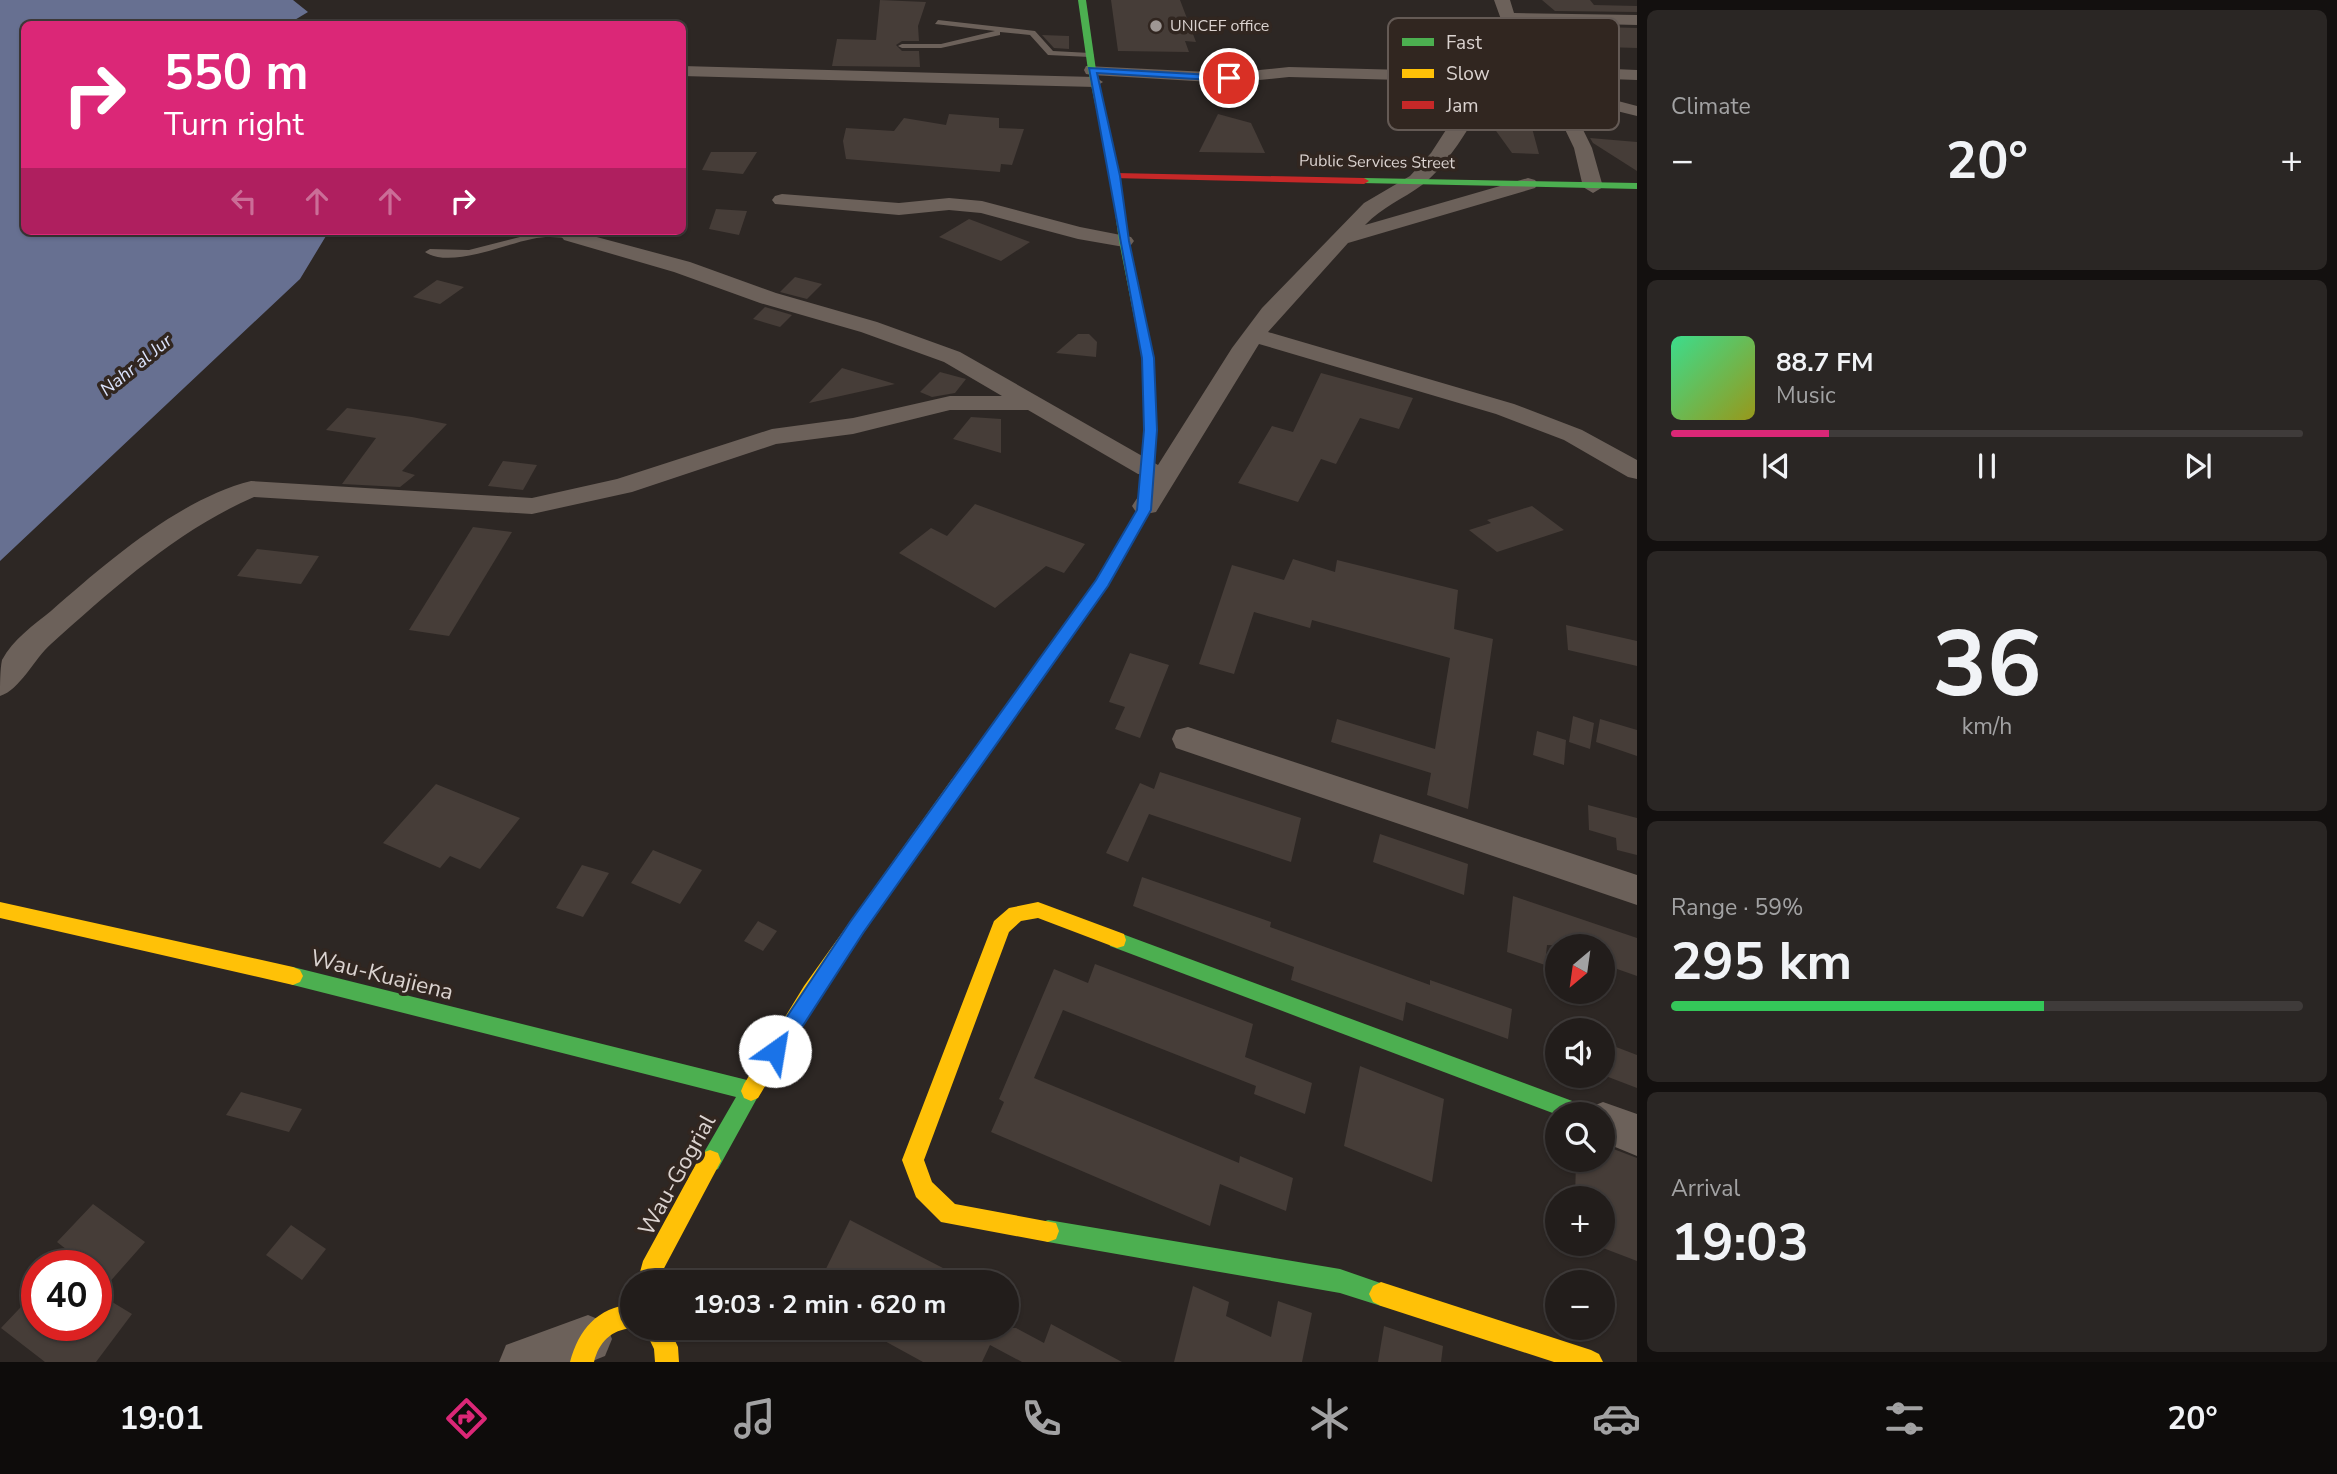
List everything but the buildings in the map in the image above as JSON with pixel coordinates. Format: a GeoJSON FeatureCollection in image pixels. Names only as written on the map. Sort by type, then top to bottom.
{"type":"FeatureCollection","features":[{"type":"Feature","properties":{"kind":"street"},"geometry":{"type":"LineString","coordinates":[[1082,0],[1092,69],[1115,176],[1124,241],[1148,358],[1150,430],[1144,510]]}},
{"type":"Feature","properties":{"kind":"street"},"geometry":{"type":"LineString","coordinates":[[1505,8],[1615,18]]}},
{"type":"Feature","properties":{"kind":"street"},"geometry":{"type":"LineString","coordinates":[[1619,18],[1637,20]]}},
{"type":"Feature","properties":{"kind":"street"},"geometry":{"type":"LineString","coordinates":[[686,71],[1092,69],[1229,78],[1289,72],[1388,73]]}},
{"type":"Feature","properties":{"kind":"street"},"geometry":{"type":"LineString","coordinates":[[1619,74],[1637,75]]}},
{"type":"Feature","properties":{"kind":"street"},"geometry":{"type":"LineString","coordinates":[[1619,106],[1637,111]]}},
{"type":"Feature","properties":{"kind":"street"},"geometry":{"type":"LineString","coordinates":[[1144,510],[1254,335],[1371,207],[1417,180],[1456,130]]}},
{"type":"Feature","properties":{"kind":"street"},"geometry":{"type":"LineString","coordinates":[[1574,130],[1587,158],[1593,187]]}},
{"type":"Feature","properties":{"kind":"street","name":"Public Services Street"},"geometry":{"type":"LineString","coordinates":[[1115,176],[1637,186]]}},
{"type":"Feature","properties":{"kind":"street"},"geometry":{"type":"LineString","coordinates":[[1339,240],[1528,184]]}},
{"type":"Feature","properties":{"kind":"street"},"geometry":{"type":"LineString","coordinates":[[782,200],[899,209],[949,204],[982,207],[1078,233],[1124,241]]}},
{"type":"Feature","properties":{"kind":"street"},"geometry":{"type":"LineString","coordinates":[[571,236],[682,267],[768,298],[893,335],[953,357],[1147,468]]}},
{"type":"Feature","properties":{"kind":"street"},"geometry":{"type":"LineString","coordinates":[[1254,335],[1505,408],[1573,435],[1637,471]]}},
{"type":"Feature","properties":{"kind":"street"},"geometry":{"type":"LineString","coordinates":[[0,685],[26,649],[117,569],[206,508],[251,489],[532,506],[623,486],[772,437],[853,426],[950,403],[1032,403]]}},
{"type":"Feature","properties":{"kind":"street","name":"Wau-Gogrial"},"geometry":{"type":"LineString","coordinates":[[651,1270],[687,1200],[751,1091],[849,938],[1102,582],[1144,510]]}},
{"type":"Feature","properties":{"kind":"street"},"geometry":{"type":"LineString","coordinates":[[1188,739],[1637,890]]}},
{"type":"Feature","properties":{"kind":"street"},"geometry":{"type":"LineString","coordinates":[[1549,1102],[1038,909],[1016,914],[1002,927],[912,1160],[924,1189],[949,1214],[1340,1281],[1591,1362]]}},
{"type":"Feature","properties":{"kind":"street","name":"Wau-Kuajiena"},"geometry":{"type":"LineString","coordinates":[[0,910],[320,982],[751,1091]]}},
{"type":"Feature","properties":{"kind":"street"},"geometry":{"type":"LineString","coordinates":[[1615,1127],[1637,1135]]}},
{"type":"Feature","properties":{"kind":"street"},"geometry":{"type":"LineString","coordinates":[[523,1362],[585,1351],[599,1327],[612,1319],[620,1318]]}},
{"type":"Feature","properties":{"kind":"street"},"geometry":{"type":"LineString","coordinates":[[663,1340],[668,1362]]}},
{"type":"Feature","properties":{"kind":"lane"},"geometry":{"type":"LineString","coordinates":[[938,22],[1032,33],[1051,54],[1092,69]]}},
{"type":"Feature","properties":{"kind":"lane"},"geometry":{"type":"LineString","coordinates":[[902,46],[941,46],[1010,31]]}},
{"type":"Feature","properties":{"kind":"lane"},"geometry":{"type":"LineString","coordinates":[[430,252],[468,253],[538,235]]}},
{"type":"Feature","properties":{"kind":"water","name":"Nahr al Jur"},"geometry":{"type":"Polygon","coordinates":[[[0,0],[293,0],[308,12],[293,21],[21,21],[21,235],[327,235],[300,279],[0,561],[0,0]]]}},
{"type":"Feature","properties":{"kind":"traffic: fast"},"geometry":{"type":"LineString","coordinates":[[1082,0],[1092,70],[1115,176],[1124,241],[1148,358]]}},
{"type":"Feature","properties":{"kind":"traffic: fast"},"geometry":{"type":"LineString","coordinates":[[1364,181],[1637,186]]}},
{"type":"Feature","properties":{"kind":"traffic: fast"},"geometry":{"type":"LineString","coordinates":[[1117,940],[1548,1102]]}},
{"type":"Feature","properties":{"kind":"traffic: fast"},"geometry":{"type":"LineString","coordinates":[[293,976],[751,1091],[710,1161]]}},
{"type":"Feature","properties":{"kind":"traffic: fast"},"geometry":{"type":"LineString","coordinates":[[1048,1231],[1340,1281],[1381,1294]]}},
{"type":"Feature","properties":{"kind":"traffic: slow"},"geometry":{"type":"LineString","coordinates":[[751,1091],[811,992],[958,784]]}},
{"type":"Feature","properties":{"kind":"traffic: slow"},"geometry":{"type":"LineString","coordinates":[[0,910],[293,976]]}},
{"type":"Feature","properties":{"kind":"traffic: slow"},"geometry":{"type":"LineString","coordinates":[[1048,1231],[949,1214],[924,1189],[913,1160],[1001,927],[1016,914],[1038,910],[1117,940]]}},
{"type":"Feature","properties":{"kind":"traffic: slow"},"geometry":{"type":"LineString","coordinates":[[651,1270],[710,1161]]}},
{"type":"Feature","properties":{"kind":"traffic: slow"},"geometry":{"type":"LineString","coordinates":[[1381,1294],[1591,1362]]}},
{"type":"Feature","properties":{"kind":"traffic: slow"},"geometry":{"type":"LineString","coordinates":[[582,1362],[584,1352],[598,1329],[620,1318]]}},
{"type":"Feature","properties":{"kind":"traffic: slow"},"geometry":{"type":"LineString","coordinates":[[662,1340],[666,1347],[667,1362]]}},
{"type":"Feature","properties":{"kind":"traffic: jam"},"geometry":{"type":"LineString","coordinates":[[1115,176],[1364,181]]}},
{"type":"Feature","properties":{"kind":"traffic: jam"},"geometry":{"type":"LineString","coordinates":[[958,784],[1103,582],[1144,510],[1150,430],[1148,358]]}},
{"type":"Feature","properties":{"kind":"place","name":"UNICEF office"},"geometry":{"type":"Point","coordinates":[1156,26]}},
{"type":"Feature","properties":{"kind":"route"},"geometry":{"type":"LineString","coordinates":[[775,1051],[811,992],[856,927],[1102,582],[1124,549],[1144,510],[1150,430],[1148,358],[1124,241],[1115,176],[1092,70],[1229,78]]}}]}
